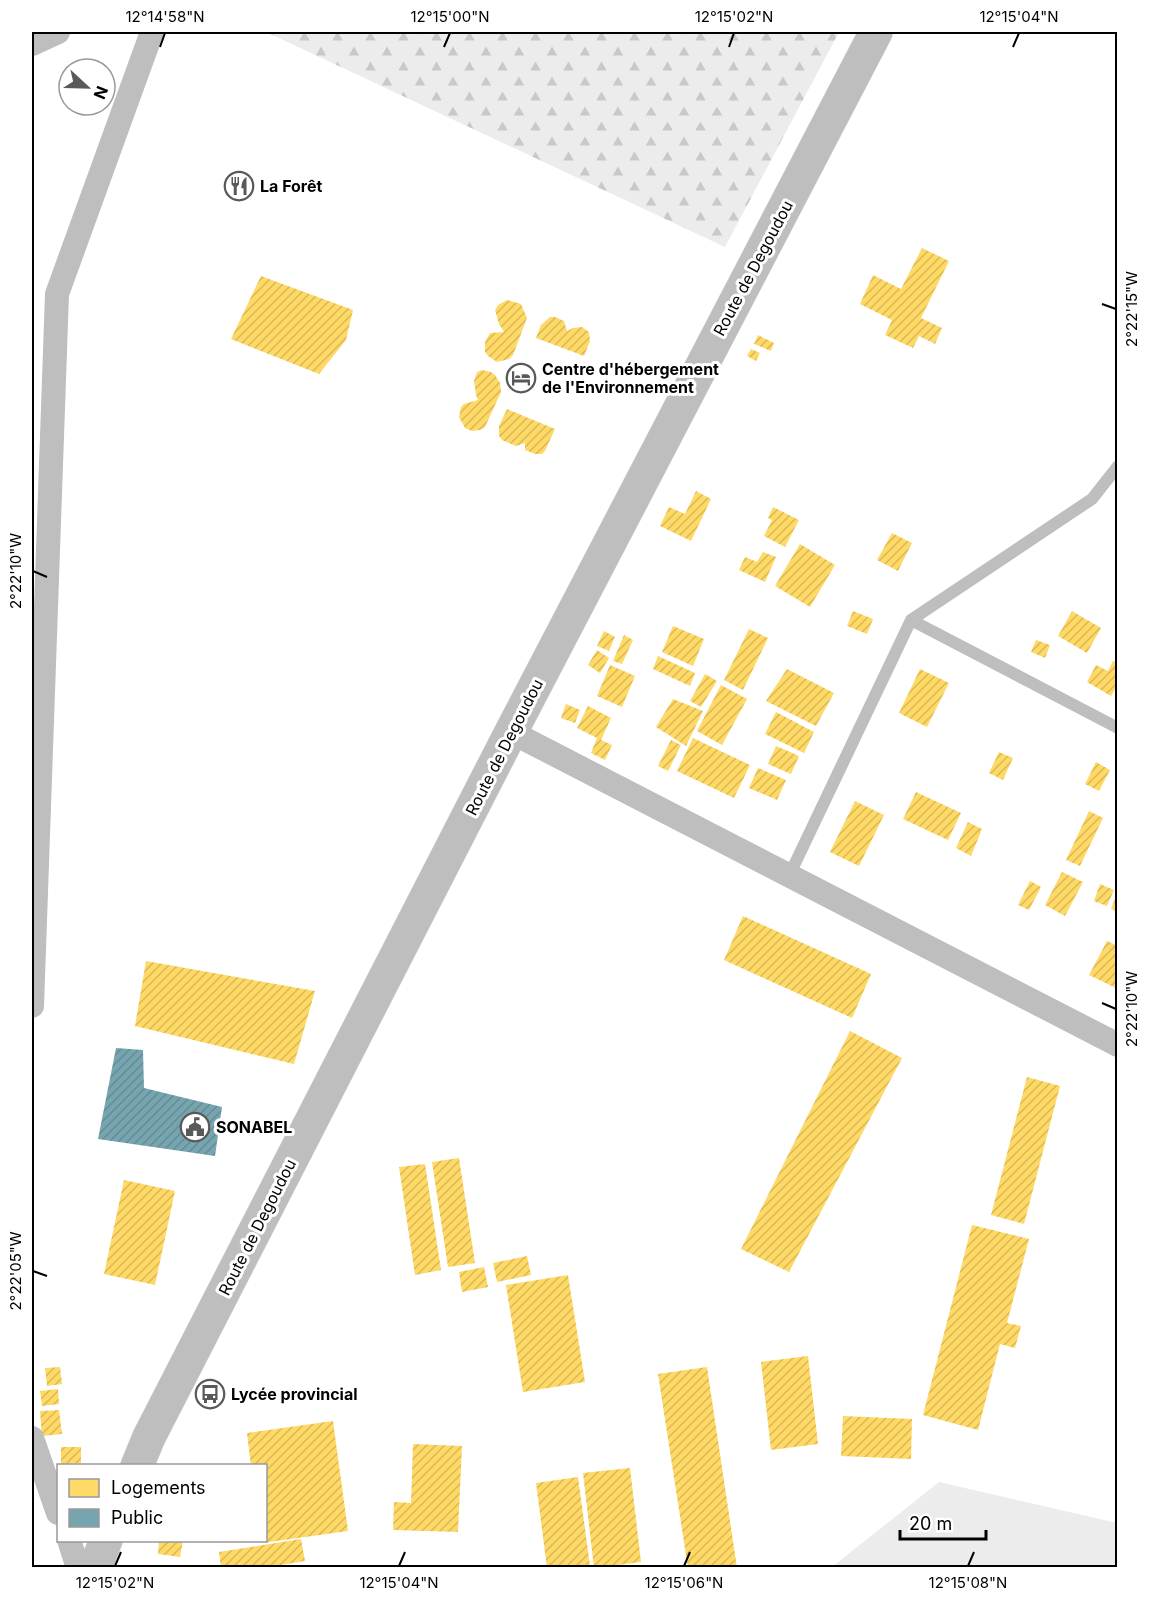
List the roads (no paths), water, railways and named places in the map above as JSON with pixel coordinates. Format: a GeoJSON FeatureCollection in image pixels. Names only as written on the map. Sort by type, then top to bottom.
{"type":"FeatureCollection","features":[{"type":"Feature","properties":{"kind":"main road","name":"Route de Degoudou"},"geometry":{"type":"LineString","coordinates":[[138,1464],[149,1437],[511,732],[876,32]]}},
{"type":"Feature","properties":{"kind":"main road"},"geometry":{"type":"LineString","coordinates":[[95,1568],[105,1542]]}},
{"type":"Feature","properties":{"kind":"street"},"geometry":{"type":"LineString","coordinates":[[32,44],[58,32]]}},
{"type":"Feature","properties":{"kind":"street"},"geometry":{"type":"LineString","coordinates":[[32,1006],[57,294],[152,32]]}},
{"type":"Feature","properties":{"kind":"street"},"geometry":{"type":"LineString","coordinates":[[511,732],[1118,1045]]}},
{"type":"Feature","properties":{"kind":"street"},"geometry":{"type":"LineString","coordinates":[[32,1438],[57,1510]]}},
{"type":"Feature","properties":{"kind":"street"},"geometry":{"type":"LineString","coordinates":[[70,1542],[78,1568]]}},
{"type":"Feature","properties":{"kind":"lane"},"geometry":{"type":"LineString","coordinates":[[789,876],[911,620],[1092,499],[1118,466]]}},
{"type":"Feature","properties":{"kind":"lane"},"geometry":{"type":"LineString","coordinates":[[911,620],[1118,728]]}},
{"type":"Feature","properties":{"kind":"place","name":"La Forêt"},"geometry":{"type":"Point","coordinates":[239,186]}},
{"type":"Feature","properties":{"kind":"place","name":"Centre d'hébergement de l'Environnement"},"geometry":{"type":"Point","coordinates":[521,378]}},
{"type":"Feature","properties":{"kind":"place","name":"SONABEL"},"geometry":{"type":"Point","coordinates":[195,1127]}},
{"type":"Feature","properties":{"kind":"place","name":"Lycée provincial"},"geometry":{"type":"Point","coordinates":[210,1394]}}]}
